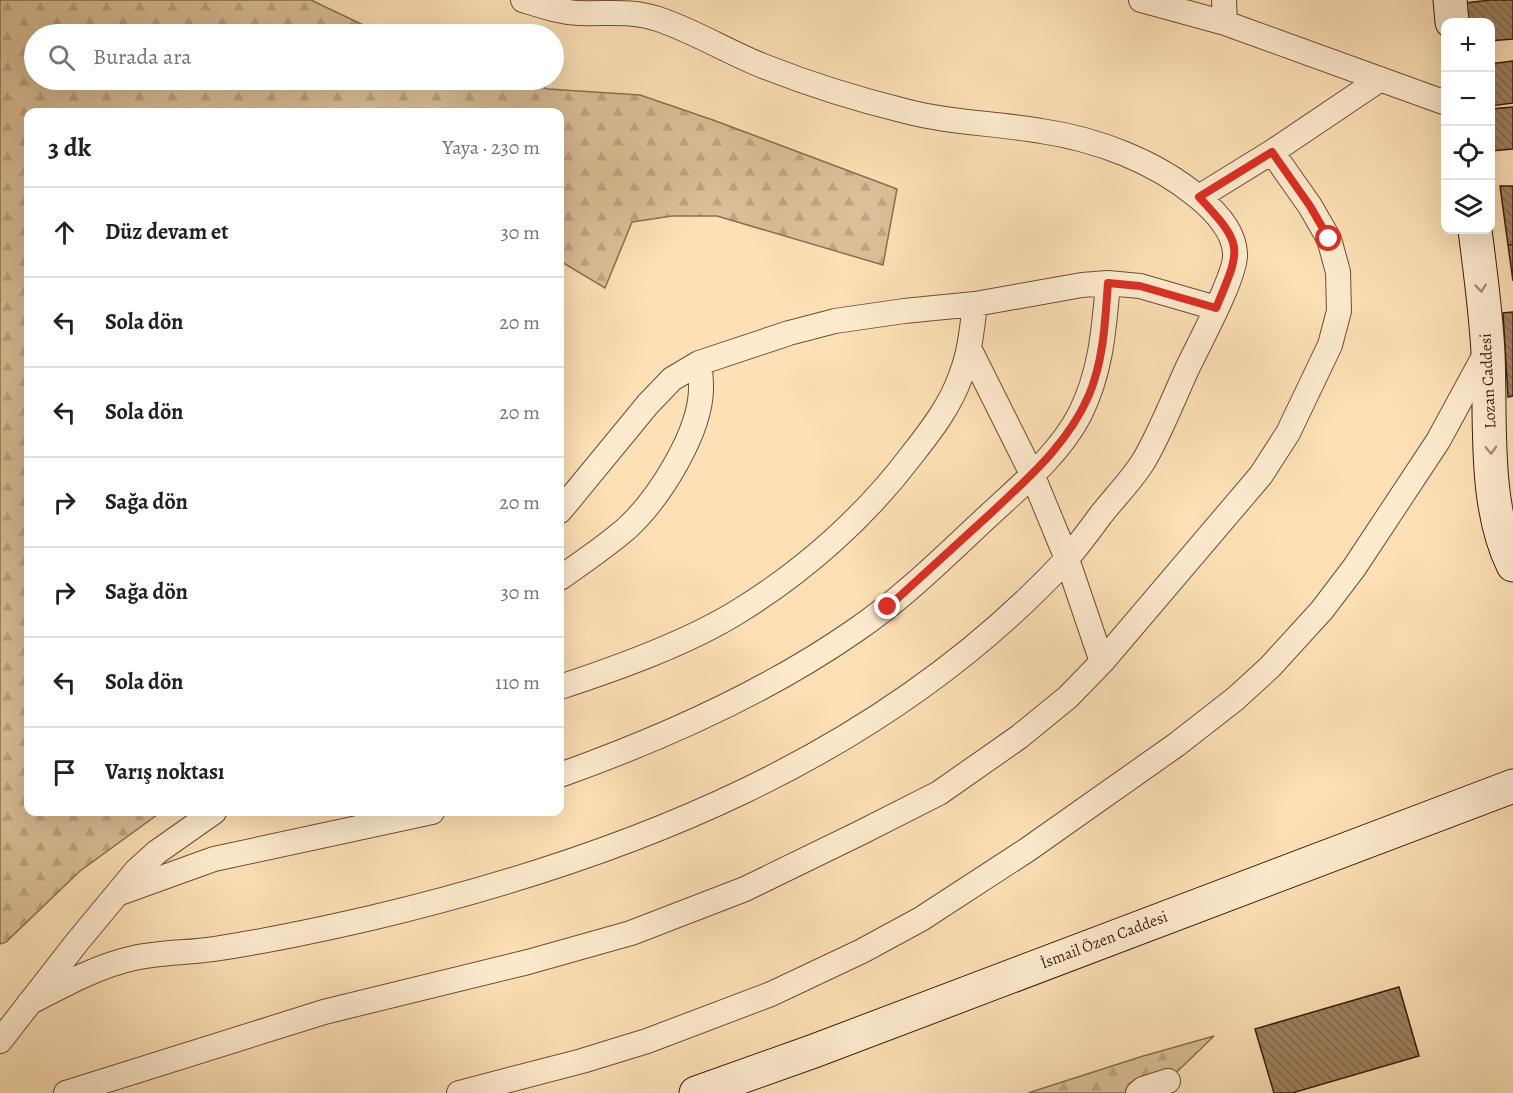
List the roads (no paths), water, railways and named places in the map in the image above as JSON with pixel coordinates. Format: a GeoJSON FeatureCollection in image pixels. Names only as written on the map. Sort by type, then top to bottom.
{"type":"FeatureCollection","features":[{"type":"Feature","properties":{"kind":"street"},"geometry":{"type":"LineString","coordinates":[[29,1003],[80,977],[134,958],[209,950],[287,936],[439,902],[494,886],[599,852],[742,793],[898,705],[969,650],[1067,559],[1144,460],[1216,308],[1234,264],[1235,249],[1231,235],[1199,197],[1140,160],[1109,147],[1041,131],[943,120],[901,110],[764,66],[658,19],[633,13],[577,13],[552,10],[523,0]]}},
{"type":"Feature","properties":{"kind":"street"},"geometry":{"type":"LineString","coordinates":[[1141,0],[1225,11],[1379,80],[1441,101]]}},
{"type":"Feature","properties":{"kind":"street"},"geometry":{"type":"LineString","coordinates":[[1449,0],[1451,18]]}},
{"type":"Feature","properties":{"kind":"street"},"geometry":{"type":"LineString","coordinates":[[1199,197],[1272,152],[1379,80]]}},
{"type":"Feature","properties":{"kind":"street"},"geometry":{"type":"LineString","coordinates":[[66,1093],[324,1012],[586,947],[631,933],[745,889],[789,869],[939,793],[1019,737],[1068,697],[1102,662],[1261,475],[1288,433],[1330,345],[1339,311],[1338,272],[1329,239],[1310,206],[1272,152]]}},
{"type":"Feature","properties":{"kind":"street","name":"Lozan Caddesi"},"geometry":{"type":"LineString","coordinates":[[1475,234],[1488,349],[1493,504],[1506,552],[1513,565]]}},
{"type":"Feature","properties":{"kind":"street"},"geometry":{"type":"LineString","coordinates":[[564,506],[648,404],[672,379],[699,363],[778,336],[835,321],[894,312],[975,304],[1082,285],[1108,283],[1140,286],[1216,308]]}},
{"type":"Feature","properties":{"kind":"street"},"geometry":{"type":"LineString","coordinates":[[564,773],[710,714],[855,631],[888,607],[1032,474],[1067,434],[1089,394],[1098,370],[1108,283]]}},
{"type":"Feature","properties":{"kind":"street"},"geometry":{"type":"LineString","coordinates":[[564,686],[624,664],[738,612],[772,589],[838,536],[869,505],[907,461],[947,404],[961,376],[969,348],[975,304]]}},
{"type":"Feature","properties":{"kind":"street"},"geometry":{"type":"LineString","coordinates":[[969,348],[1032,474],[1067,559],[1102,662]]}},
{"type":"Feature","properties":{"kind":"street"},"geometry":{"type":"LineString","coordinates":[[459,1093],[582,1061],[647,1041],[771,994],[862,951],[921,920],[1027,850],[1176,745],[1244,691],[1270,667],[1322,610],[1354,568],[1438,441],[1488,349]]}},
{"type":"Feature","properties":{"kind":"street"},"geometry":{"type":"LineString","coordinates":[[564,575],[597,553],[628,527],[657,494],[689,437],[702,387],[699,363]]}},
{"type":"Feature","properties":{"kind":"street","name":"İsmail Özen Caddesi"},"geometry":{"type":"LineString","coordinates":[[696,1093],[814,1051],[1513,786]]}},
{"type":"Feature","properties":{"kind":"street"},"geometry":{"type":"LineString","coordinates":[[0,1041],[136,871],[157,852],[208,816]]}},
{"type":"Feature","properties":{"kind":"street"},"geometry":{"type":"LineString","coordinates":[[117,894],[214,859],[413,816]]}},
{"type":"Feature","properties":{"kind":"street"},"geometry":{"type":"LineString","coordinates":[[1138,1093],[1143,1089],[1168,1081]]}}]}
